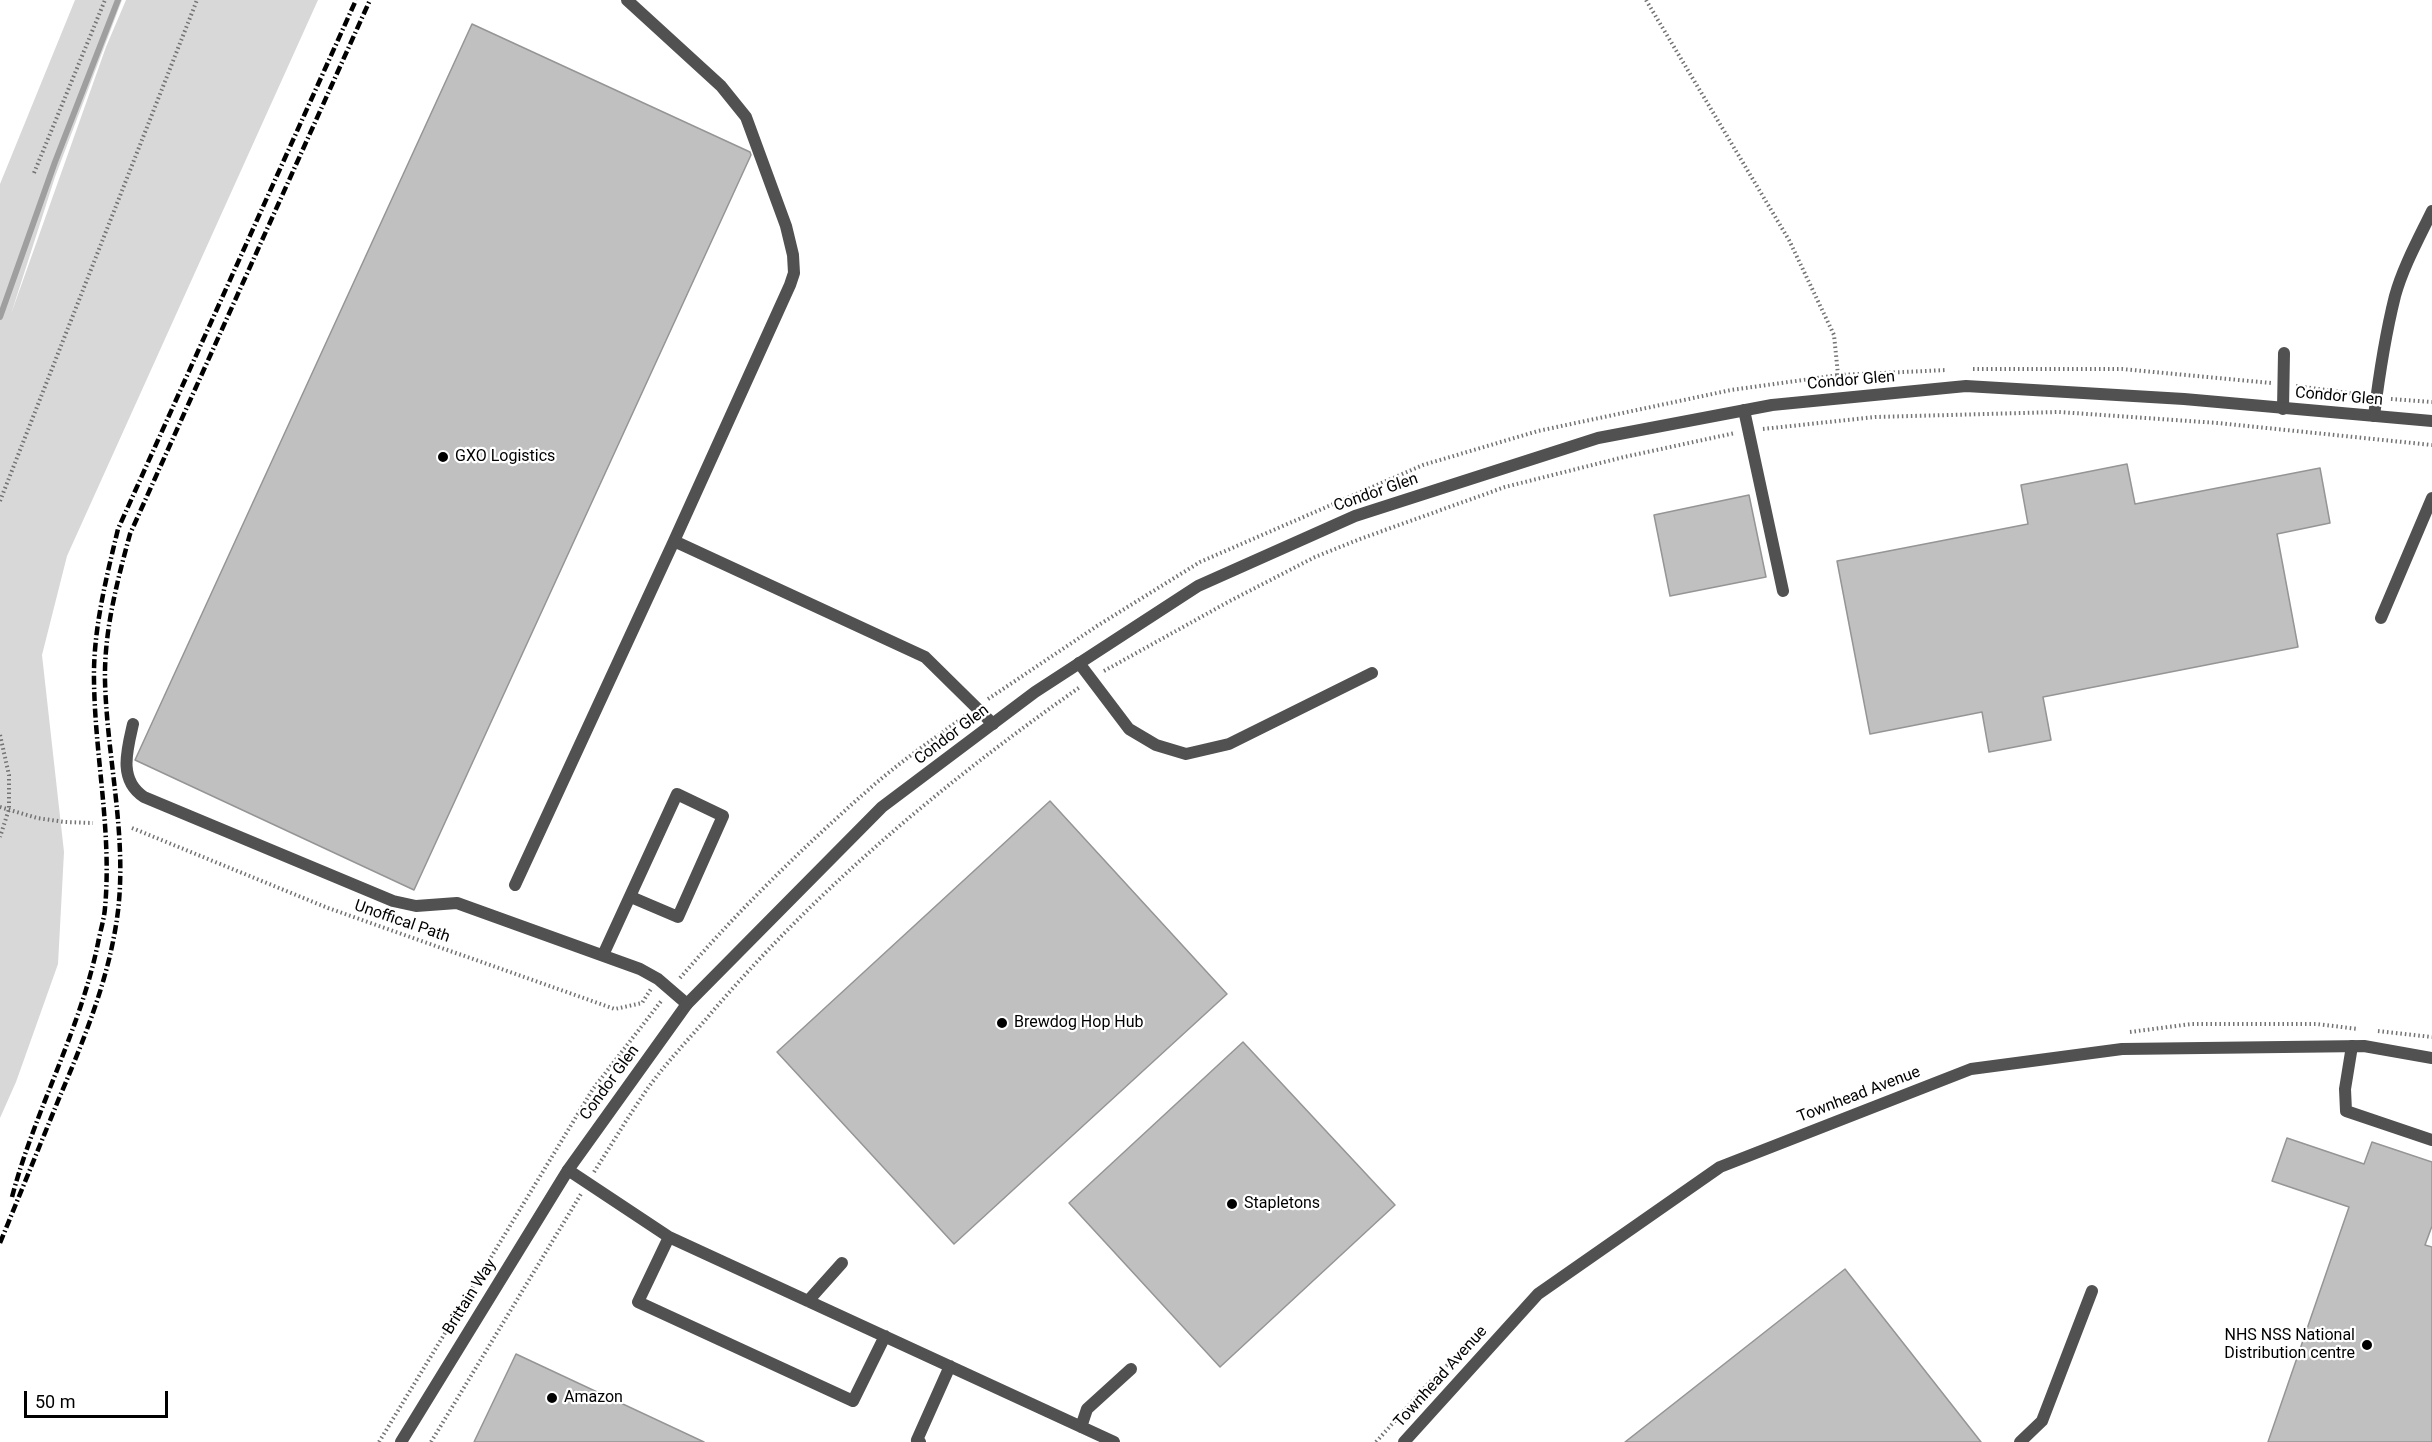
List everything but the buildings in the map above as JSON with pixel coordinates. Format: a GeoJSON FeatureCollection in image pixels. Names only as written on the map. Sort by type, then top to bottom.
{"type":"FeatureCollection","features":[{"type":"Feature","properties":{"kind":"street"},"geometry":{"type":"LineString","coordinates":[[515,885],[674,541],[794,273],[793,255],[786,226],[746,117],[721,86],[627,0]]}},
{"type":"Feature","properties":{"kind":"street"},"geometry":{"type":"LineString","coordinates":[[2374,416],[2381,363],[2396,295],[2409,260],[2432,211]]}},
{"type":"Feature","properties":{"kind":"street"},"geometry":{"type":"LineString","coordinates":[[2283,409],[2284,353]]}},
{"type":"Feature","properties":{"kind":"street","name":"Condor Glen"},"geometry":{"type":"LineString","coordinates":[[568,1170],[687,1004],[882,807],[1035,692],[1198,586],[1355,516],[1599,438],[1772,405],[1966,386],[2184,399],[2432,421]]}},
{"type":"Feature","properties":{"kind":"street"},"geometry":{"type":"LineString","coordinates":[[1744,410],[1783,591]]}},
{"type":"Feature","properties":{"kind":"street"},"geometry":{"type":"LineString","coordinates":[[2381,618],[2432,498]]}},
{"type":"Feature","properties":{"kind":"street"},"geometry":{"type":"LineString","coordinates":[[674,541],[925,657],[993,724]]}},
{"type":"Feature","properties":{"kind":"street"},"geometry":{"type":"LineString","coordinates":[[1079,663],[1129,729],[1156,745],[1186,754],[1229,744],[1372,673]]}},
{"type":"Feature","properties":{"kind":"street"},"geometry":{"type":"LineString","coordinates":[[133,724],[127,752],[128,777],[133,790],[144,797],[393,901],[416,906],[457,903],[640,969],[658,979],[687,1004]]}},
{"type":"Feature","properties":{"kind":"street"},"geometry":{"type":"LineString","coordinates":[[603,955],[677,794],[723,816],[678,917],[631,897]]}},
{"type":"Feature","properties":{"kind":"street"},"geometry":{"type":"LineString","coordinates":[[2352,1046],[2345,1089],[2346,1112],[2432,1140]]}},
{"type":"Feature","properties":{"kind":"street","name":"Townhead Avenue"},"geometry":{"type":"LineString","coordinates":[[1404,1442],[1538,1294],[1720,1167],[1971,1069],[2122,1049],[2364,1046],[2432,1058]]}},
{"type":"Feature","properties":{"kind":"street"},"geometry":{"type":"LineString","coordinates":[[568,1170],[669,1237],[1114,1442]]}},
{"type":"Feature","properties":{"kind":"street","name":"Brittain Way"},"geometry":{"type":"LineString","coordinates":[[401,1442],[568,1170]]}},
{"type":"Feature","properties":{"kind":"street"},"geometry":{"type":"LineString","coordinates":[[669,1237],[638,1302],[853,1401],[885,1336]]}},
{"type":"Feature","properties":{"kind":"street"},"geometry":{"type":"LineString","coordinates":[[808,1301],[842,1263]]}},
{"type":"Feature","properties":{"kind":"street"},"geometry":{"type":"LineString","coordinates":[[2020,1442],[2042,1421],[2092,1291]]}},
{"type":"Feature","properties":{"kind":"street"},"geometry":{"type":"LineString","coordinates":[[921,1442],[917,1440],[924,1421],[950,1366]]}},
{"type":"Feature","properties":{"kind":"street"},"geometry":{"type":"LineString","coordinates":[[1081,1427],[1087,1409],[1131,1369]]}},
{"type":"Feature","properties":{"kind":"path"},"geometry":{"type":"LineString","coordinates":[[33,173],[105,0]]}},
{"type":"Feature","properties":{"kind":"path"},"geometry":{"type":"LineString","coordinates":[[0,501],[196,0]]}},
{"type":"Feature","properties":{"kind":"path"},"geometry":{"type":"LineString","coordinates":[[1646,0],[1790,240],[1834,335],[1840,398]]}},
{"type":"Feature","properties":{"kind":"path"},"geometry":{"type":"LineString","coordinates":[[1968,369],[2122,369],[2283,384],[2432,402]]}},
{"type":"Feature","properties":{"kind":"path"},"geometry":{"type":"LineString","coordinates":[[379,1442],[593,1089],[670,989],[712,941],[868,789],[976,707],[1097,626],[1200,562],[1423,465],[1538,430],[1731,390],[1839,375],[1957,370]]}},
{"type":"Feature","properties":{"kind":"path"},"geometry":{"type":"LineString","coordinates":[[0,735],[9,775],[9,809],[0,837]]}},
{"type":"Feature","properties":{"kind":"path"},"geometry":{"type":"LineString","coordinates":[[0,807],[56,820],[93,823]]}},
{"type":"Feature","properties":{"kind":"path","name":"Unoffical Path"},"geometry":{"type":"LineString","coordinates":[[132,828],[328,908],[615,1010],[642,1004],[658,979]]}},
{"type":"Feature","properties":{"kind":"path"},"geometry":{"type":"LineString","coordinates":[[2125,1033],[2191,1024],[2318,1024],[2364,1029]]}},
{"type":"Feature","properties":{"kind":"path"},"geometry":{"type":"LineString","coordinates":[[2376,1031],[2432,1037]]}},
{"type":"Feature","properties":{"kind":"path"},"geometry":{"type":"LineString","coordinates":[[1376,1442],[1427,1385],[1483,1330]]}},
{"type":"Feature","properties":{"kind":"shaded area"},"geometry":{"type":"Polygon","coordinates":[[[75,0],[122,0],[55,177],[11,314],[106,47],[126,0],[318,0],[67,556],[42,655],[64,852],[58,964],[16,1082],[0,1118],[0,184],[75,0]]]}},
{"type":"Feature","properties":{"kind":"waterway"},"geometry":{"type":"LineString","coordinates":[[0,317],[55,162],[118,0]]}},
{"type":"Feature","properties":{"kind":"railway"},"geometry":{"type":"LineString","coordinates":[[12,1197],[33,1133],[80,1008],[90,976],[104,912],[107,880],[105,823],[95,709],[94,662],[101,605],[118,529],[356,0]]}},
{"type":"Feature","properties":{"kind":"railway"},"geometry":{"type":"LineString","coordinates":[[0,1243],[87,1029],[103,983],[114,935],[118,911],[120,853],[105,662],[112,607],[130,534],[370,0]]}},
{"type":"Feature","properties":{"kind":"place","name":"GXO Logistics"},"geometry":{"type":"Point","coordinates":[443,457]}},
{"type":"Feature","properties":{"kind":"place","name":"Brewdog Hop Hub"},"geometry":{"type":"Point","coordinates":[1002,1023]}},
{"type":"Feature","properties":{"kind":"place","name":"Stapletons"},"geometry":{"type":"Point","coordinates":[1232,1204]}},
{"type":"Feature","properties":{"kind":"place","name":"NHS NSS National Distribution centre"},"geometry":{"type":"Point","coordinates":[2367,1345]}},
{"type":"Feature","properties":{"kind":"place","name":"Amazon"},"geometry":{"type":"Point","coordinates":[552,1398]}}]}
